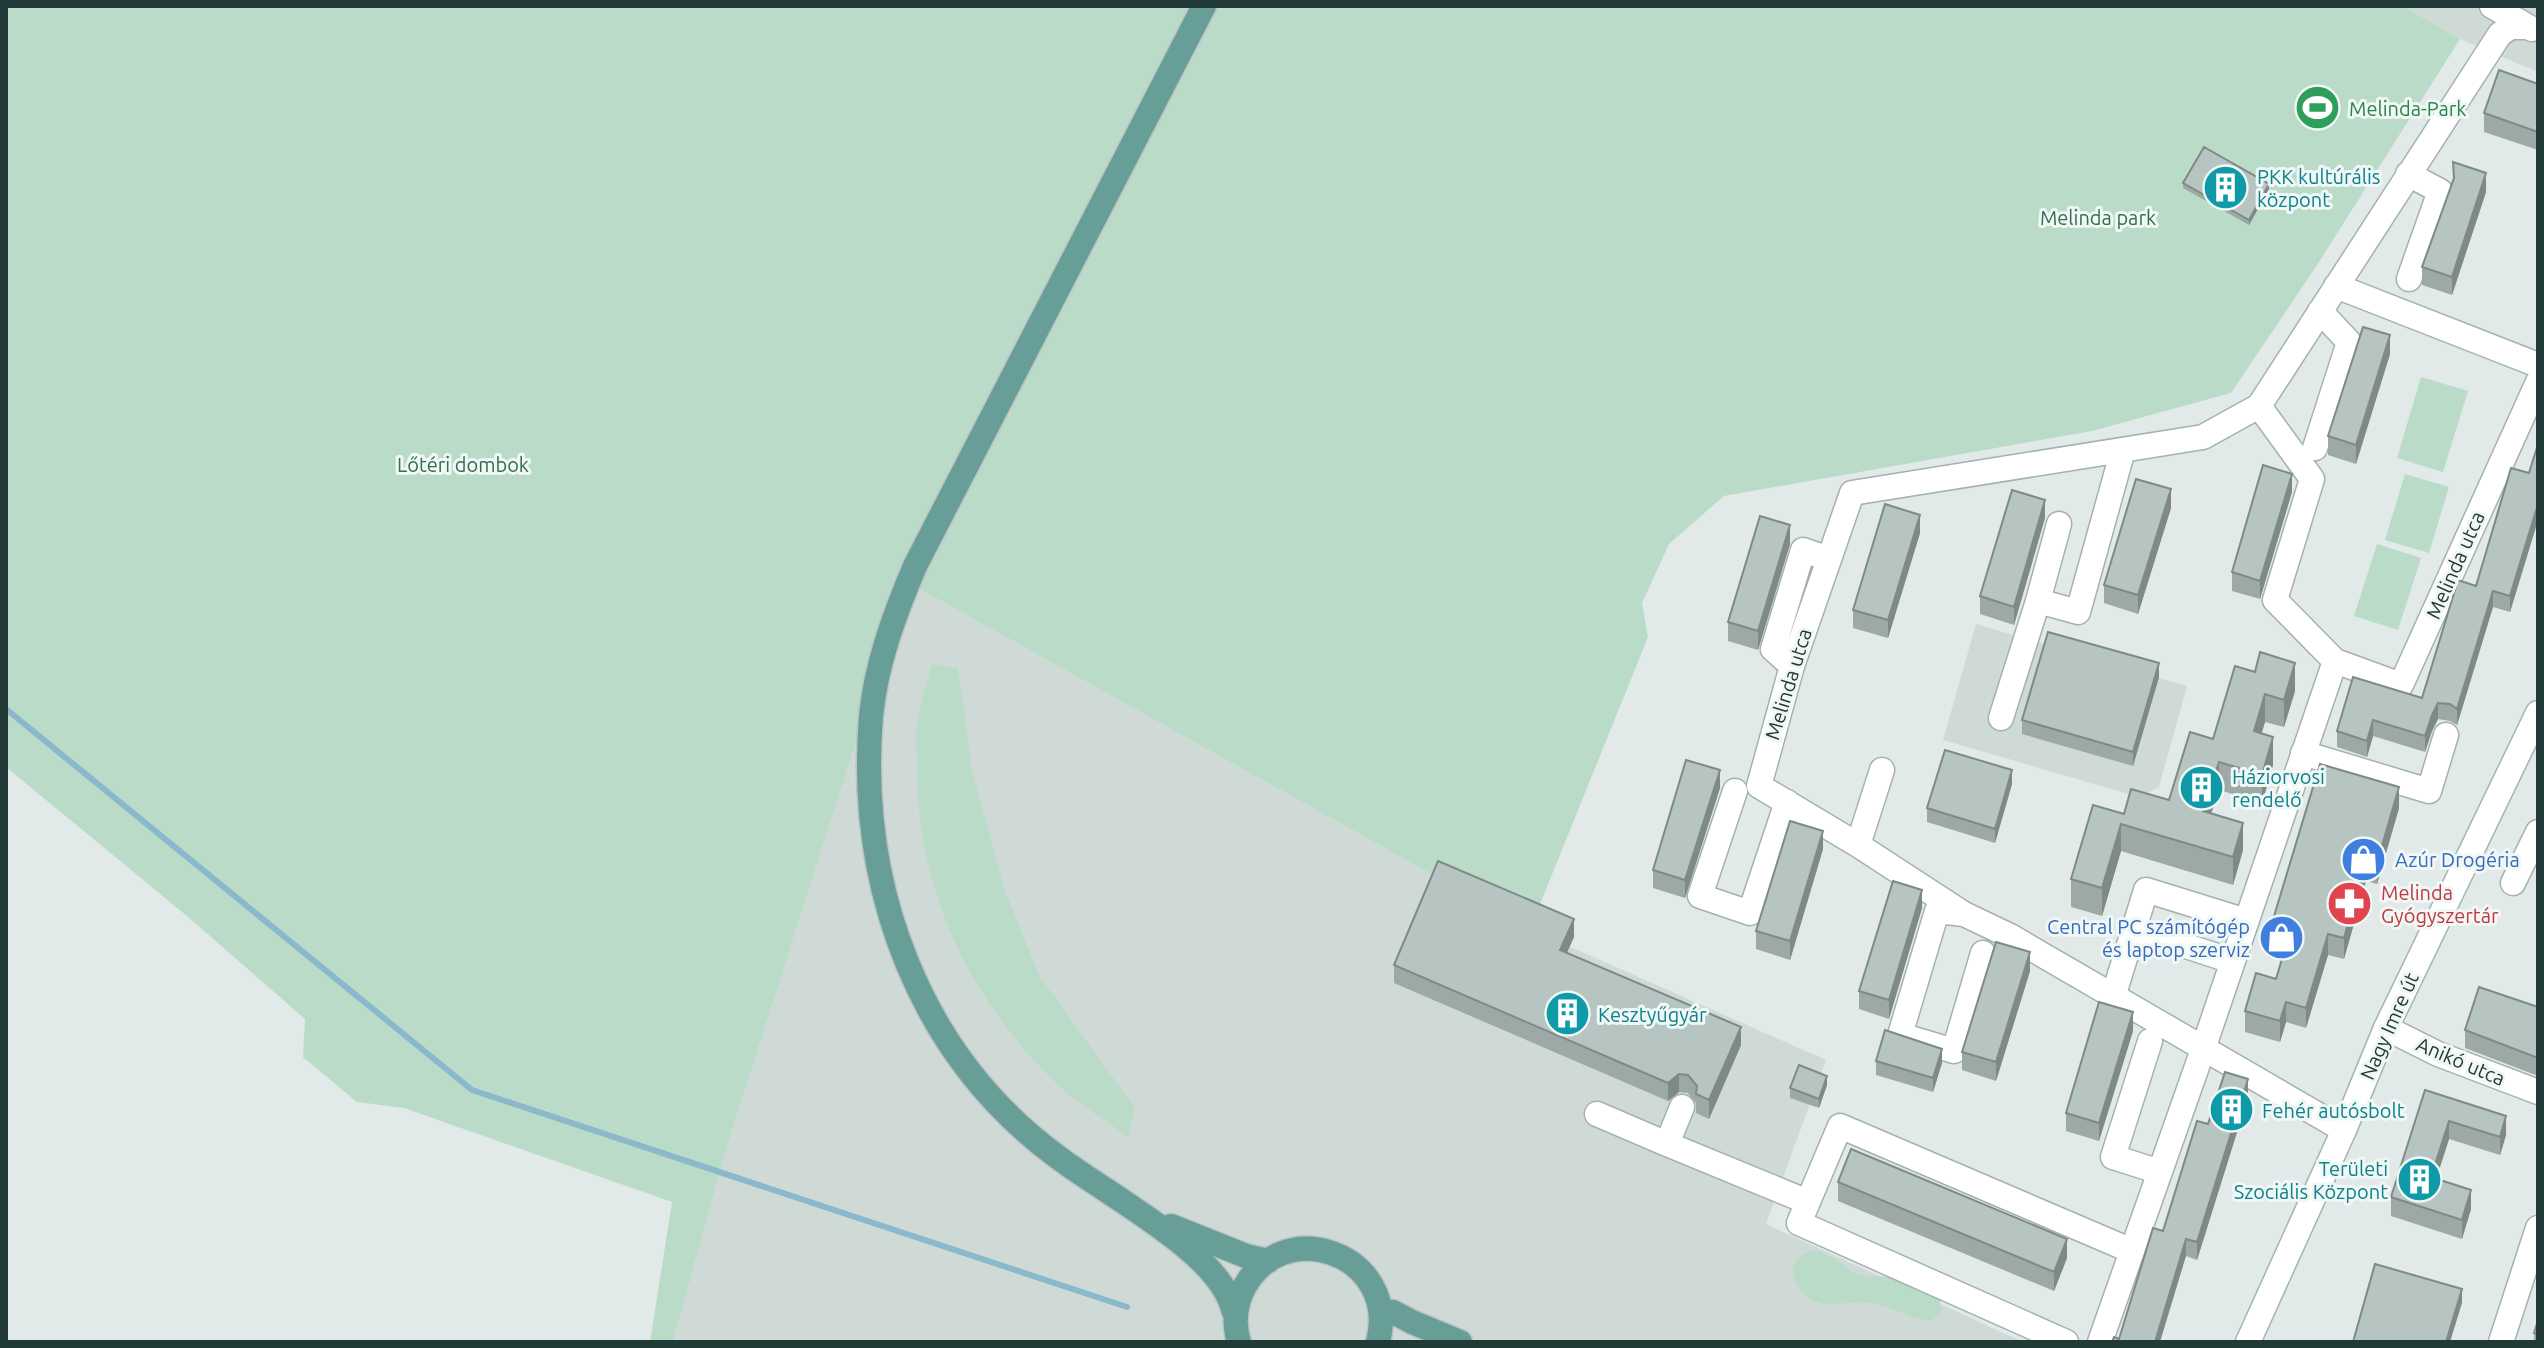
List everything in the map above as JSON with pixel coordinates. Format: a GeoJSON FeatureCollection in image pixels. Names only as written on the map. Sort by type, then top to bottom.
{"type":"FeatureCollection","features":[{"type":"Feature","properties":{"kind":"main road"},"geometry":{"type":"LineString","coordinates":[[1204,6],[915,566],[888,639],[871,714],[869,801],[891,923],[928,1007],[969,1072],[994,1101],[1057,1157],[1176,1240],[1212,1273],[1226,1292],[1236,1317]]}},
{"type":"Feature","properties":{"kind":"main road"},"geometry":{"type":"LineString","coordinates":[[1133,1208],[1210,1243],[1268,1261]]}},
{"type":"Feature","properties":{"kind":"main road"},"geometry":{"type":"LineString","coordinates":[[1239,1342],[1238,1301],[1255,1272],[1282,1253],[1314,1248],[1345,1258],[1369,1280],[1381,1311],[1378,1342]]}},
{"type":"Feature","properties":{"kind":"main road"},"geometry":{"type":"LineString","coordinates":[[1381,1311],[1393,1312],[1460,1342]]}},
{"type":"Feature","properties":{"kind":"street"},"geometry":{"type":"LineString","coordinates":[[2492,6],[2533,29]]}},
{"type":"Feature","properties":{"kind":"street","name":"Melinda utca"},"geometry":{"type":"LineString","coordinates":[[2344,1130],[2010,936],[1964,914],[1759,786],[1792,666],[1852,493],[2203,437],[2259,406],[2500,34],[2511,27],[2533,29]]}},
{"type":"Feature","properties":{"kind":"street"},"geometry":{"type":"LineString","coordinates":[[2408,174],[2440,191],[2409,279]]}},
{"type":"Feature","properties":{"kind":"street"},"geometry":{"type":"LineString","coordinates":[[2336,286],[2538,365]]}},
{"type":"Feature","properties":{"kind":"street"},"geometry":{"type":"LineString","coordinates":[[2315,448],[2349,342],[2320,311]]}},
{"type":"Feature","properties":{"kind":"street","name":"Melinda utca"},"geometry":{"type":"LineString","coordinates":[[2259,406],[2312,479],[2275,600],[2335,661],[2401,685],[2531,416],[2538,382]]}},
{"type":"Feature","properties":{"kind":"street"},"geometry":{"type":"LineString","coordinates":[[2038,601],[2078,612],[2123,450]]}},
{"type":"Feature","properties":{"kind":"street"},"geometry":{"type":"LineString","coordinates":[[2001,718],[2059,524]]}},
{"type":"Feature","properties":{"kind":"street"},"geometry":{"type":"LineString","coordinates":[[2100,1342],[2335,661]]}},
{"type":"Feature","properties":{"kind":"street","name":"Nagy Imre út"},"geometry":{"type":"LineString","coordinates":[[2248,1342],[2344,1130],[2386,1028],[2538,713]]}},
{"type":"Feature","properties":{"kind":"street"},"geometry":{"type":"LineString","coordinates":[[2303,753],[2429,791],[2446,735]]}},
{"type":"Feature","properties":{"kind":"street"},"geometry":{"type":"LineString","coordinates":[[1858,845],[1882,770]]}},
{"type":"Feature","properties":{"kind":"street"},"geometry":{"type":"LineString","coordinates":[[1735,791],[1700,896],[1750,913],[1787,802]]}},
{"type":"Feature","properties":{"kind":"street"},"geometry":{"type":"LineString","coordinates":[[2513,883],[2538,832]]}},
{"type":"Feature","properties":{"kind":"street"},"geometry":{"type":"LineString","coordinates":[[2113,997],[2146,890],[2246,921]]}},
{"type":"Feature","properties":{"kind":"street"},"geometry":{"type":"LineString","coordinates":[[1964,914],[1937,911],[1900,1035],[1954,1051],[1983,953]]}},
{"type":"Feature","properties":{"kind":"street"},"geometry":{"type":"LineString","coordinates":[[2134,929],[2232,961]]}},
{"type":"Feature","properties":{"kind":"street","name":"Anikó utca"},"geometry":{"type":"LineString","coordinates":[[2386,1028],[2438,1054],[2538,1092]]}},
{"type":"Feature","properties":{"kind":"street"},"geometry":{"type":"LineString","coordinates":[[2150,1041],[2113,1157],[2160,1172]]}},
{"type":"Feature","properties":{"kind":"street"},"geometry":{"type":"LineString","coordinates":[[1667,1144],[1682,1107]]}},
{"type":"Feature","properties":{"kind":"street"},"geometry":{"type":"LineString","coordinates":[[1597,1114],[1808,1202]]}},
{"type":"Feature","properties":{"kind":"street"},"geometry":{"type":"LineString","coordinates":[[2066,1342],[1799,1223],[1840,1126],[2132,1251]]}},
{"type":"Feature","properties":{"kind":"street"},"geometry":{"type":"LineString","coordinates":[[2141,1227],[2156,1232],[2186,1143],[2174,1130]]}},
{"type":"Feature","properties":{"kind":"street"},"geometry":{"type":"LineString","coordinates":[[2501,1342],[2538,1228]]}},
{"type":"Feature","properties":{"kind":"shaded area"},"geometry":{"type":"Polygon","coordinates":[[[2403,6],[2538,6],[2538,72],[2460,39],[2403,6]]]}},
{"type":"Feature","properties":{"kind":"shaded area"},"geometry":{"type":"Polygon","coordinates":[[[907,582],[1530,929],[1826,1060],[1766,1224],[2023,1342],[673,1342],[725,1153],[907,582]]]}},
{"type":"Feature","properties":{"kind":"shaded area"},"geometry":{"type":"Polygon","coordinates":[[[1976,624],[2187,686],[2159,787],[2139,797],[1943,740],[1976,624]]]}},
{"type":"Feature","properties":{"kind":"green space"},"geometry":{"type":"Polygon","coordinates":[[[6,6],[2403,6],[2460,39],[2319,262],[2231,393],[2092,431],[1724,496],[1669,544],[1642,603],[1648,637],[1530,929],[907,582],[725,1153],[673,1342],[650,1342],[672,1202],[404,1108],[357,1102],[303,1057],[305,1019],[187,916],[6,767],[6,6]]]}},
{"type":"Feature","properties":{"kind":"green space"},"geometry":{"type":"Polygon","coordinates":[[[2421,377],[2468,391],[2443,472],[2397,458],[2421,377]]]}},
{"type":"Feature","properties":{"kind":"green space"},"geometry":{"type":"Polygon","coordinates":[[[2405,474],[2449,487],[2429,553],[2385,540],[2405,474]]]}},
{"type":"Feature","properties":{"kind":"green space"},"geometry":{"type":"Polygon","coordinates":[[[2377,544],[2421,558],[2398,630],[2354,616],[2377,544]]]}},
{"type":"Feature","properties":{"kind":"green space"},"geometry":{"type":"Polygon","coordinates":[[[932,665],[958,668],[972,770],[1005,891],[1040,977],[1135,1108],[1128,1137],[1067,1093],[1027,1053],[999,1018],[955,941],[938,900],[919,813],[917,731],[932,665]]]}},
{"type":"Feature","properties":{"kind":"green space"},"geometry":{"type":"Polygon","coordinates":[[[1815,1250],[1832,1257],[1852,1272],[1868,1277],[1896,1276],[1940,1298],[1941,1311],[1932,1321],[1870,1303],[1817,1302],[1801,1290],[1794,1274],[1797,1259],[1815,1250]]]}},
{"type":"Feature","properties":{"kind":"building"},"geometry":{"type":"Polygon","coordinates":[[[2499,70],[2538,84],[2538,132],[2484,113],[2499,70]]]}},
{"type":"Feature","properties":{"kind":"building","name":"PKK kultúrális központ"},"geometry":{"type":"Polygon","coordinates":[[[2204,147],[2269,184],[2249,220],[2183,183],[2204,147]]]}},
{"type":"Feature","properties":{"kind":"building"},"geometry":{"type":"Polygon","coordinates":[[[2453,162],[2486,173],[2452,277],[2422,267],[2454,178],[2453,162]]]}},
{"type":"Feature","properties":{"kind":"building"},"geometry":{"type":"Polygon","coordinates":[[[2363,327],[2390,335],[2356,445],[2328,436],[2363,327]]]}},
{"type":"Feature","properties":{"kind":"building"},"geometry":{"type":"Polygon","coordinates":[[[2538,444],[2538,504],[2510,596],[2493,591],[2457,709],[2450,704],[2438,703],[2425,736],[2373,720],[2367,741],[2337,731],[2353,677],[2422,698],[2458,580],[2476,586],[2511,468],[2529,473],[2538,444]]]}},
{"type":"Feature","properties":{"kind":"building"},"geometry":{"type":"Polygon","coordinates":[[[2263,465],[2292,474],[2260,581],[2232,572],[2263,465]]]}},
{"type":"Feature","properties":{"kind":"building"},"geometry":{"type":"Polygon","coordinates":[[[2136,479],[2171,489],[2138,595],[2104,585],[2136,479]]]}},
{"type":"Feature","properties":{"kind":"building"},"geometry":{"type":"Polygon","coordinates":[[[2012,490],[2045,500],[2014,607],[1980,596],[2012,490]]]}},
{"type":"Feature","properties":{"kind":"building"},"geometry":{"type":"Polygon","coordinates":[[[1885,504],[1920,515],[1888,620],[1853,610],[1885,504]]]}},
{"type":"Feature","properties":{"kind":"building"},"geometry":{"type":"Polygon","coordinates":[[[1760,516],[1790,525],[1758,631],[1728,622],[1760,516]]]}},
{"type":"Feature","properties":{"kind":"building"},"geometry":{"type":"Polygon","coordinates":[[[2048,632],[2159,663],[2133,752],[2022,720],[2048,632]]]}},
{"type":"Feature","properties":{"kind":"building"},"geometry":{"type":"Polygon","coordinates":[[[2260,652],[2295,663],[2284,700],[2265,694],[2254,731],[2273,737],[2262,775],[2219,762],[2203,811],[2243,823],[2233,857],[2121,824],[2102,888],[2071,879],[2093,805],[2124,814],[2131,789],[2169,800],[2190,732],[2213,739],[2235,666],[2255,672],[2260,652]]]}},
{"type":"Feature","properties":{"kind":"building"},"geometry":{"type":"Polygon","coordinates":[[[1945,750],[2012,770],[1995,829],[1927,808],[1945,750]]]}},
{"type":"Feature","properties":{"kind":"building"},"geometry":{"type":"Polygon","coordinates":[[[1686,760],[1720,770],[1685,880],[1653,870],[1686,760]]]}},
{"type":"Feature","properties":{"kind":"building"},"geometry":{"type":"Polygon","coordinates":[[[2320,764],[2399,787],[2377,863],[2366,860],[2344,938],[2328,934],[2306,1008],[2286,1002],[2280,1021],[2245,1011],[2256,973],[2276,979],[2287,942],[2268,936],[2320,764]]]}},
{"type":"Feature","properties":{"kind":"building"},"geometry":{"type":"Polygon","coordinates":[[[1790,821],[1823,831],[1790,941],[1756,931],[1790,821]]]}},
{"type":"Feature","properties":{"kind":"building","name":"Kesztyűgyár"},"geometry":{"type":"Polygon","coordinates":[[[1438,861],[1574,919],[1560,950],[1741,1027],[1709,1100],[1696,1094],[1697,1086],[1688,1075],[1679,1074],[1668,1083],[1394,965],[1438,861]]]}},
{"type":"Feature","properties":{"kind":"building"},"geometry":{"type":"Polygon","coordinates":[[[1893,881],[1922,890],[1889,1000],[1859,991],[1893,881]]]}},
{"type":"Feature","properties":{"kind":"building"},"geometry":{"type":"Polygon","coordinates":[[[1996,942],[2030,952],[1996,1062],[1962,1052],[1996,942]]]}},
{"type":"Feature","properties":{"kind":"building"},"geometry":{"type":"Polygon","coordinates":[[[2479,987],[2538,1007],[2538,1058],[2465,1030],[2479,987]]]}},
{"type":"Feature","properties":{"kind":"building"},"geometry":{"type":"Polygon","coordinates":[[[2099,1002],[2133,1012],[2099,1123],[2066,1113],[2099,1002]]]}},
{"type":"Feature","properties":{"kind":"building"},"geometry":{"type":"Polygon","coordinates":[[[1885,1030],[1942,1049],[1933,1078],[1876,1061],[1885,1030]]]}},
{"type":"Feature","properties":{"kind":"building"},"geometry":{"type":"Polygon","coordinates":[[[1799,1065],[1827,1076],[1819,1099],[1790,1088],[1799,1065]]]}},
{"type":"Feature","properties":{"kind":"building"},"geometry":{"type":"Polygon","coordinates":[[[2225,1072],[2248,1079],[2197,1242],[2186,1239],[2155,1342],[2112,1342],[2114,1337],[2119,1339],[2153,1228],[2163,1231],[2197,1121],[2208,1124],[2225,1072]]]}},
{"type":"Feature","properties":{"kind":"building"},"geometry":{"type":"Polygon","coordinates":[[[2425,1090],[2506,1116],[2500,1137],[2449,1121],[2431,1177],[2471,1190],[2462,1220],[2391,1197],[2425,1090]]]}},
{"type":"Feature","properties":{"kind":"building"},"geometry":{"type":"Polygon","coordinates":[[[1851,1149],[2067,1239],[2054,1272],[1838,1182],[1851,1149]]]}},
{"type":"Feature","properties":{"kind":"building"},"geometry":{"type":"Polygon","coordinates":[[[2375,1264],[2462,1289],[2446,1342],[2353,1342],[2375,1264]]]}},
{"type":"Feature","properties":{"kind":"waterway"},"geometry":{"type":"LineString","coordinates":[[6,709],[472,1090],[1127,1307]]}},
{"type":"Feature","properties":{"kind":"place","name":"Melinda-Park"},"geometry":{"type":"Point","coordinates":[2318,108]}},
{"type":"Feature","properties":{"kind":"place","name":"PKK kultúrális központ"},"geometry":{"type":"Point","coordinates":[2226,188]}},
{"type":"Feature","properties":{"kind":"place","name":"Háziorvosi rendelő"},"geometry":{"type":"Point","coordinates":[2201,787]}},
{"type":"Feature","properties":{"kind":"place","name":"Azúr Drogéria"},"geometry":{"type":"Point","coordinates":[2364,859]}},
{"type":"Feature","properties":{"kind":"place","name":"Melinda Gyógyszertár"},"geometry":{"type":"Point","coordinates":[2350,904]}},
{"type":"Feature","properties":{"kind":"place","name":"Central PC számítógép és laptop szerviz"},"geometry":{"type":"Point","coordinates":[2281,938]}},
{"type":"Feature","properties":{"kind":"place","name":"Kesztyűgyár"},"geometry":{"type":"Point","coordinates":[1567,1014]}},
{"type":"Feature","properties":{"kind":"place","name":"Fehér autósbolt"},"geometry":{"type":"Point","coordinates":[2231,1110]}},
{"type":"Feature","properties":{"kind":"place","name":"Területi Szociális Központ"},"geometry":{"type":"Point","coordinates":[2419,1180]}},
{"type":"Feature","properties":{"kind":"park label","name":"Melinda park"},"geometry":{"type":"Point","coordinates":[2098,217]}},
{"type":"Feature","properties":{"kind":"park label","name":"Lőtéri dombok"},"geometry":{"type":"Point","coordinates":[463,464]}}]}
